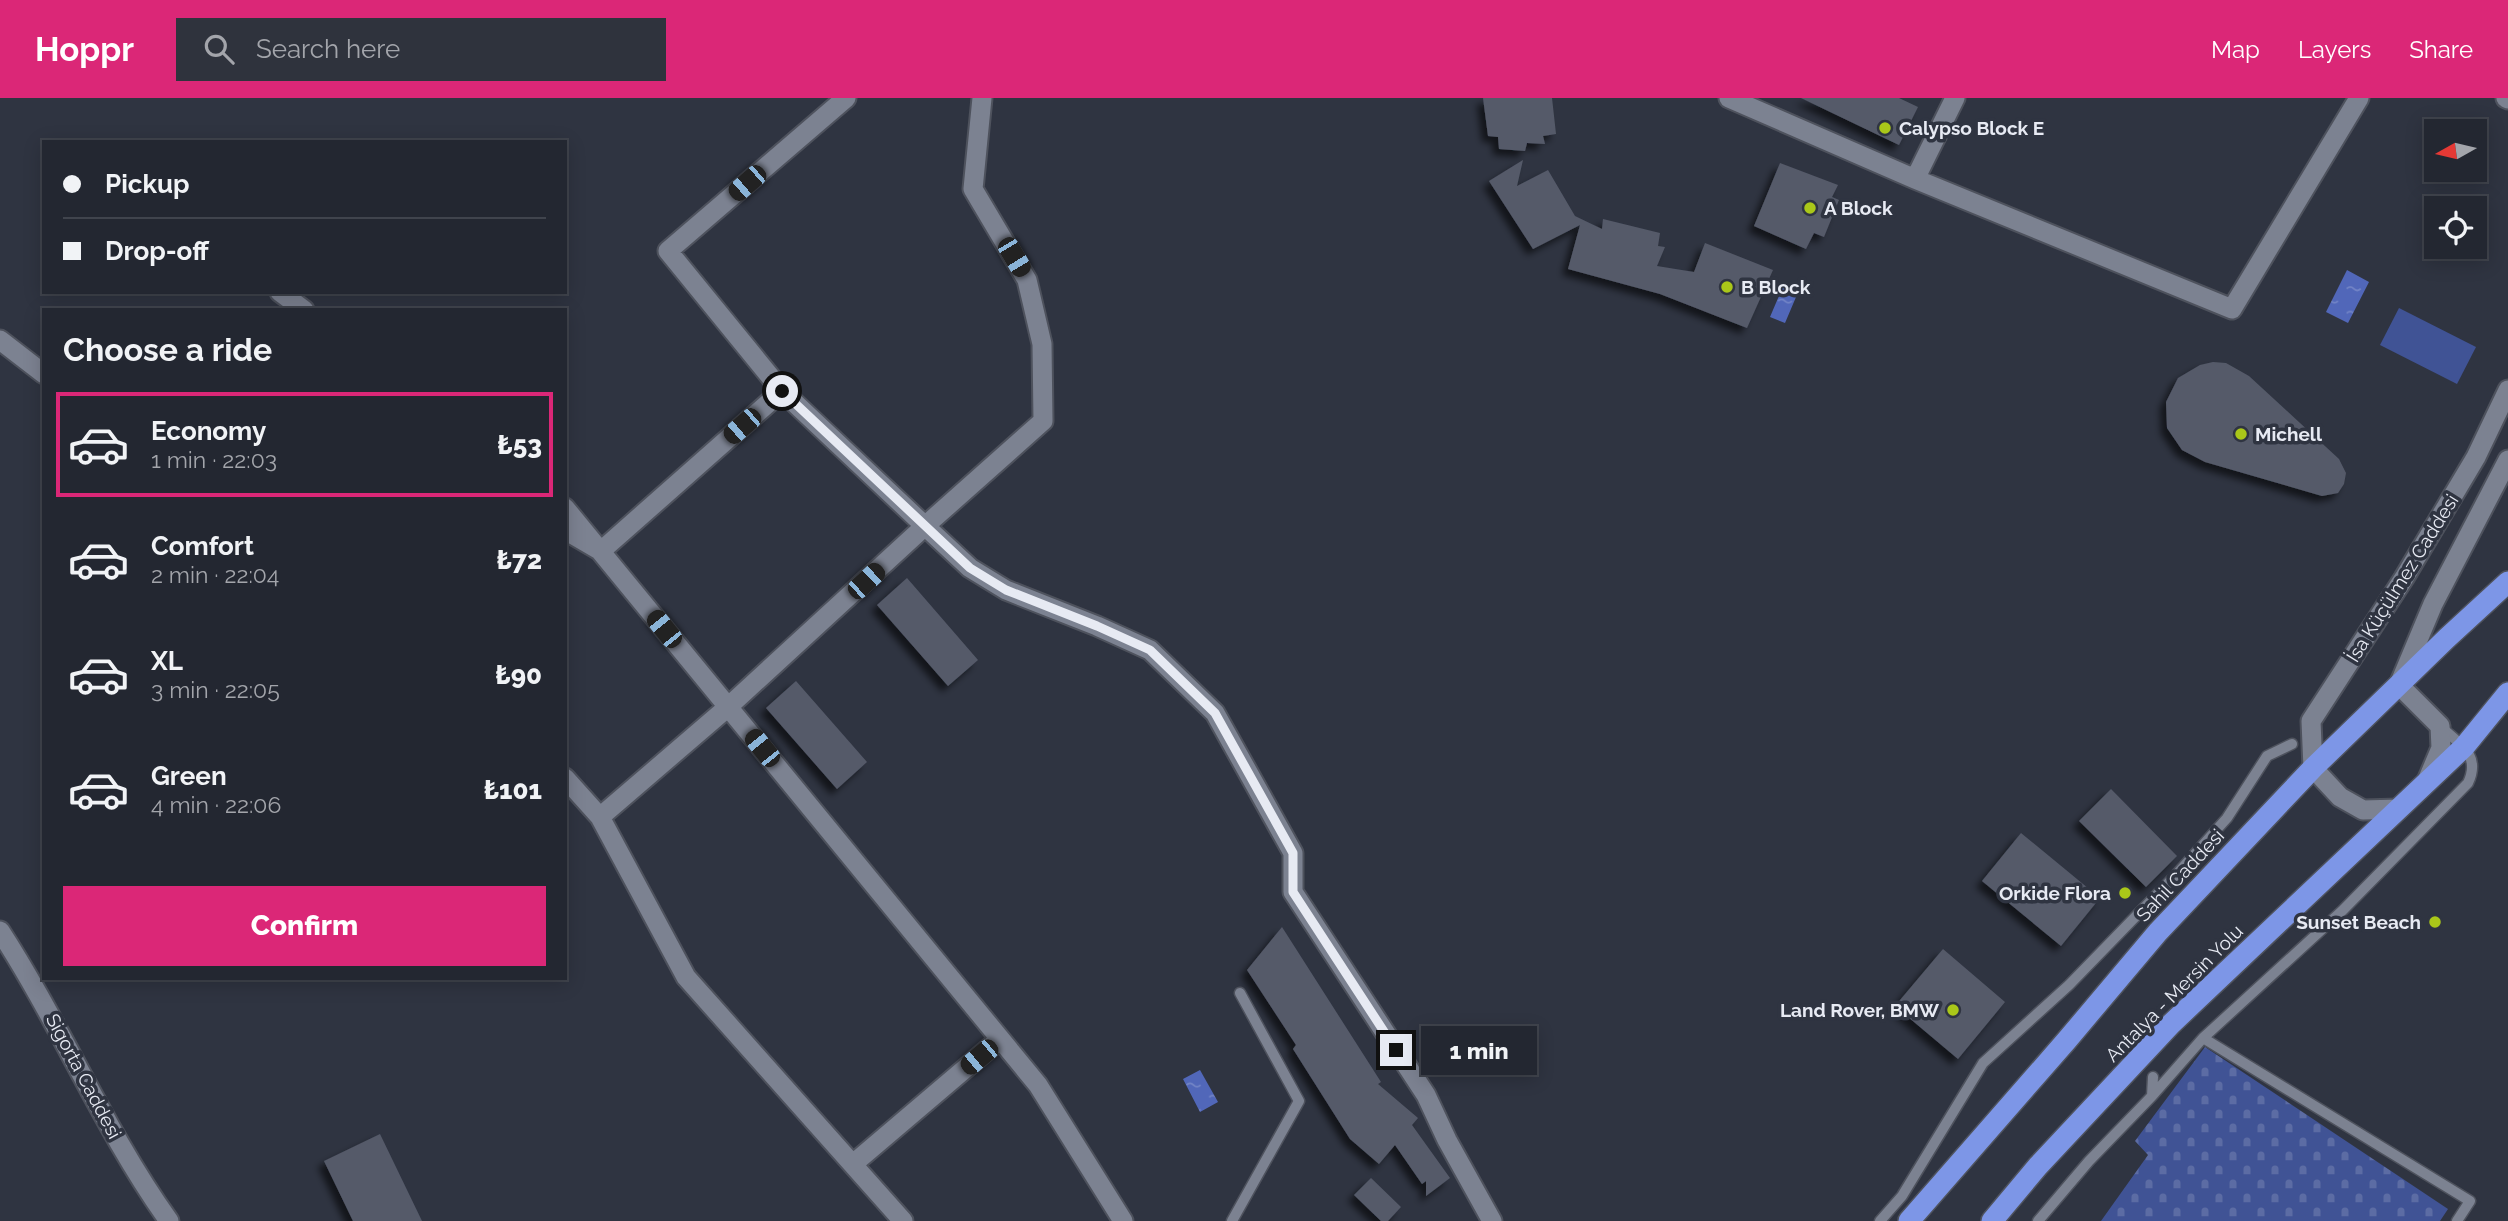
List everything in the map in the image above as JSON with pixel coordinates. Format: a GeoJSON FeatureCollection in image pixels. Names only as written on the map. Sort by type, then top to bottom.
{"type":"FeatureCollection","features":[{"type":"Feature","properties":{"kind":"highway","name":"Sahil Caddesi"},"geometry":{"type":"LineString","coordinates":[[1909,1221],[2158,932],[2313,768],[2446,638],[2508,582]]}},
{"type":"Feature","properties":{"kind":"highway"},"geometry":{"type":"LineString","coordinates":[[2464,747],[2508,693]]}},
{"type":"Feature","properties":{"kind":"highway","name":"Antalya - Mersin Yolu"},"geometry":{"type":"LineString","coordinates":[[1992,1221],[2038,1166],[2171,1024],[2464,747]]}},
{"type":"Feature","properties":{"kind":"street"},"geometry":{"type":"LineString","coordinates":[[846,98],[668,251],[782,391],[970,568],[1006,590],[1150,650],[1215,713],[1293,853],[1293,892],[1426,1095],[1447,1140],[1492,1221]]}},
{"type":"Feature","properties":{"kind":"street"},"geometry":{"type":"LineString","coordinates":[[600,817],[729,707],[925,526],[1044,421],[1042,344],[1027,280],[973,189],[982,98]]}},
{"type":"Feature","properties":{"kind":"street"},"geometry":{"type":"LineString","coordinates":[[1729,98],[1915,179],[2232,309],[2359,98]]}},
{"type":"Feature","properties":{"kind":"street"},"geometry":{"type":"LineString","coordinates":[[1915,179],[1955,98]]}},
{"type":"Feature","properties":{"kind":"street"},"geometry":{"type":"LineString","coordinates":[[283,294],[301,308]]}},
{"type":"Feature","properties":{"kind":"street"},"geometry":{"type":"LineString","coordinates":[[0,340],[42,372]]}},
{"type":"Feature","properties":{"kind":"street","name":"İsa Küçülmez Caddesi"},"geometry":{"type":"LineString","coordinates":[[2313,768],[2311,721],[2404,578],[2476,457],[2508,390]]}},
{"type":"Feature","properties":{"kind":"street"},"geometry":{"type":"LineString","coordinates":[[601,551],[782,391]]}},
{"type":"Feature","properties":{"kind":"street","name":"İsa Küçülmez Caddesi"},"geometry":{"type":"LineString","coordinates":[[2399,685],[2433,604],[2508,460]]}},
{"type":"Feature","properties":{"kind":"street"},"geometry":{"type":"LineString","coordinates":[[567,510],[1038,1085],[1123,1221]]}},
{"type":"Feature","properties":{"kind":"street"},"geometry":{"type":"LineString","coordinates":[[567,531],[601,551]]}},
{"type":"Feature","properties":{"kind":"street"},"geometry":{"type":"LineString","coordinates":[[2399,685],[2440,726],[2441,748],[2426,783]]}},
{"type":"Feature","properties":{"kind":"street"},"geometry":{"type":"LineString","coordinates":[[2313,768],[2340,797],[2363,810],[2399,808]]}},
{"type":"Feature","properties":{"kind":"street"},"geometry":{"type":"LineString","coordinates":[[567,780],[600,817],[686,977],[903,1221]]}},
{"type":"Feature","properties":{"kind":"street","name":"Sigorta Caddesi"},"geometry":{"type":"LineString","coordinates":[[0,930],[31,979],[140,1181],[169,1221]]}},
{"type":"Feature","properties":{"kind":"street"},"geometry":{"type":"LineString","coordinates":[[853,1164],[1000,1039]]}},
{"type":"Feature","properties":{"kind":"lane"},"geometry":{"type":"LineString","coordinates":[[2038,1221],[2089,1161],[2203,1038],[2342,911],[2468,783],[2474,771],[2472,760],[2464,747],[2440,726]]}},
{"type":"Feature","properties":{"kind":"lane"},"geometry":{"type":"LineString","coordinates":[[1880,1221],[1902,1196],[1983,1063],[2069,985],[2175,876],[2227,818],[2267,756],[2292,744]]}},
{"type":"Feature","properties":{"kind":"lane"},"geometry":{"type":"LineString","coordinates":[[1232,1221],[1299,1101],[1240,993]]}},
{"type":"Feature","properties":{"kind":"lane"},"geometry":{"type":"LineString","coordinates":[[2203,1038],[2470,1201],[2457,1221]]}},
{"type":"Feature","properties":{"kind":"lane"},"geometry":{"type":"LineString","coordinates":[[2151,1096],[2153,1077]]}},
{"type":"Feature","properties":{"kind":"green space"},"geometry":{"type":"Polygon","coordinates":[[[2399,308],[2476,347],[2457,384],[2380,345],[2399,308]]]}},
{"type":"Feature","properties":{"kind":"green space"},"geometry":{"type":"Polygon","coordinates":[[[2205,1047],[2448,1209],[2440,1221],[2101,1221],[2148,1155],[2135,1141],[2205,1047]]]}},
{"type":"Feature","properties":{"kind":"water"},"geometry":{"type":"Polygon","coordinates":[[[2347,270],[2369,282],[2348,323],[2326,312],[2347,270]]]}},
{"type":"Feature","properties":{"kind":"water"},"geometry":{"type":"Polygon","coordinates":[[[1784,284],[1799,290],[1785,323],[1770,317],[1784,284]]]}},
{"type":"Feature","properties":{"kind":"water"},"geometry":{"type":"Polygon","coordinates":[[[1200,1070],[1218,1102],[1200,1112],[1183,1079],[1200,1070]]]}},
{"type":"Feature","properties":{"kind":"building"},"geometry":{"type":"Polygon","coordinates":[[[1483,98],[1552,98],[1556,134],[1543,136],[1545,144],[1527,143],[1525,151],[1499,149],[1498,137],[1488,136],[1483,98]]]}},
{"type":"Feature","properties":{"kind":"building","name":"Calypso Block E"},"geometry":{"type":"Polygon","coordinates":[[[1801,98],[1899,98],[1918,107],[1899,145],[1801,98]]]}},
{"type":"Feature","properties":{"kind":"building"},"geometry":{"type":"Polygon","coordinates":[[[1523,160],[1517,186],[1548,170],[1575,216],[1602,229],[1603,219],[1660,233],[1658,246],[1665,247],[1657,266],[1694,272],[1705,243],[1773,270],[1747,328],[1660,294],[1568,269],[1580,225],[1533,249],[1489,181],[1523,160]]]}},
{"type":"Feature","properties":{"kind":"building","name":"A Block"},"geometry":{"type":"Polygon","coordinates":[[[1780,163],[1838,185],[1832,197],[1839,200],[1824,237],[1814,233],[1806,249],[1754,226],[1780,163]]]}},
{"type":"Feature","properties":{"kind":"building","name":"Michell"},"geometry":{"type":"Polygon","coordinates":[[[2226,363],[2249,376],[2339,459],[2346,473],[2344,484],[2338,493],[2322,496],[2205,462],[2182,450],[2167,428],[2166,402],[2178,378],[2200,365],[2226,363]]]}},
{"type":"Feature","properties":{"kind":"building"},"geometry":{"type":"Polygon","coordinates":[[[907,578],[978,660],[948,686],[877,605],[907,578]]]}},
{"type":"Feature","properties":{"kind":"building"},"geometry":{"type":"Polygon","coordinates":[[[796,681],[867,762],[837,789],[766,708],[796,681]]]}},
{"type":"Feature","properties":{"kind":"building"},"geometry":{"type":"Polygon","coordinates":[[[2111,789],[2177,856],[2146,887],[2079,821],[2111,789]]]}},
{"type":"Feature","properties":{"kind":"building"},"geometry":{"type":"Polygon","coordinates":[[[2021,833],[2100,898],[2061,946],[1982,881],[2021,833]]]}},
{"type":"Feature","properties":{"kind":"building"},"geometry":{"type":"Polygon","coordinates":[[[1282,927],[1381,1082],[1378,1084],[1418,1118],[1412,1125],[1450,1178],[1426,1196],[1426,1181],[1422,1184],[1395,1145],[1379,1164],[1350,1139],[1293,1049],[1296,1045],[1247,970],[1282,927]]]}},
{"type":"Feature","properties":{"kind":"building"},"geometry":{"type":"Polygon","coordinates":[[[1943,949],[2005,1002],[1958,1059],[1895,1006],[1943,949]]]}},
{"type":"Feature","properties":{"kind":"building"},"geometry":{"type":"Polygon","coordinates":[[[380,1134],[422,1221],[353,1221],[324,1161],[380,1134]]]}},
{"type":"Feature","properties":{"kind":"building"},"geometry":{"type":"Polygon","coordinates":[[[1371,1178],[1401,1207],[1388,1221],[1381,1221],[1354,1195],[1371,1178]]]}},
{"type":"Feature","properties":{"kind":"place","name":"Calypso Block E"},"geometry":{"type":"Point","coordinates":[1885,128]}},
{"type":"Feature","properties":{"kind":"place","name":"A Block"},"geometry":{"type":"Point","coordinates":[1810,208]}},
{"type":"Feature","properties":{"kind":"place","name":"B Block"},"geometry":{"type":"Point","coordinates":[1727,287]}},
{"type":"Feature","properties":{"kind":"place","name":"Michell"},"geometry":{"type":"Point","coordinates":[2241,434]}},
{"type":"Feature","properties":{"kind":"place","name":"Orkide Flora"},"geometry":{"type":"Point","coordinates":[2125,893]}},
{"type":"Feature","properties":{"kind":"place","name":"Sunset Beach"},"geometry":{"type":"Point","coordinates":[2435,922]}},
{"type":"Feature","properties":{"kind":"place","name":"Land Rover, BMW"},"geometry":{"type":"Point","coordinates":[1953,1010]}},
{"type":"Feature","properties":{"kind":"route"},"geometry":{"type":"LineString","coordinates":[[782,391],[970,568],[1006,590],[1150,650],[1215,713],[1293,853],[1293,892],[1396,1050]]}}]}
